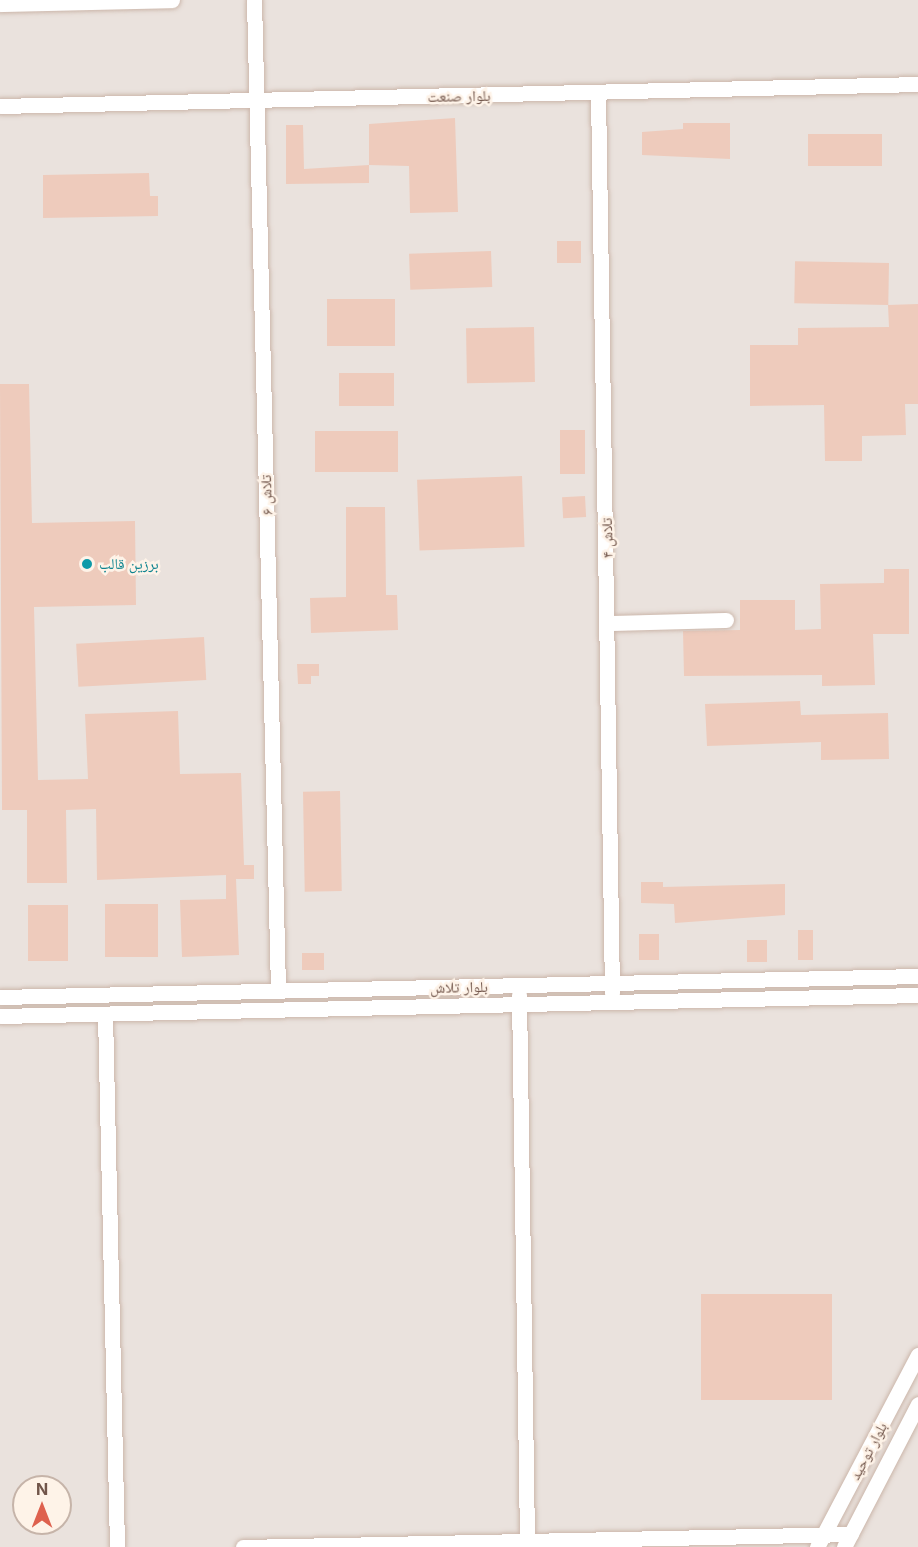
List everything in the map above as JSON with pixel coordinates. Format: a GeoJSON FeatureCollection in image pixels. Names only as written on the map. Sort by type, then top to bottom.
{"type":"FeatureCollection","features":[{"type":"Feature","properties":{"kind":"street"},"geometry":{"type":"LineString","coordinates":[[0,4],[172,0]]}},
{"type":"Feature","properties":{"kind":"street","name":"تلاش ۶"},"geometry":{"type":"LineString","coordinates":[[254,0],[278,991]]}},
{"type":"Feature","properties":{"kind":"street","name":"بلوار صنعت"},"geometry":{"type":"LineString","coordinates":[[0,106],[918,84]]}},
{"type":"Feature","properties":{"kind":"street","name":"تلاش ۴"},"geometry":{"type":"LineString","coordinates":[[598,93],[610,623],[612,1002]]}},
{"type":"Feature","properties":{"kind":"street"},"geometry":{"type":"LineString","coordinates":[[610,623],[726,620]]}},
{"type":"Feature","properties":{"kind":"street","name":"بلوار تلاش"},"geometry":{"type":"LineString","coordinates":[[0,997],[918,976]]}},
{"type":"Feature","properties":{"kind":"street"},"geometry":{"type":"LineString","coordinates":[[519,986],[527,1540]]}},
{"type":"Feature","properties":{"kind":"street","name":"بلوار تلاش"},"geometry":{"type":"LineString","coordinates":[[0,1016],[918,996]]}},
{"type":"Feature","properties":{"kind":"street"},"geometry":{"type":"LineString","coordinates":[[105,1014],[117,1547]]}},
{"type":"Feature","properties":{"kind":"street","name":"بلوار توحید"},"geometry":{"type":"LineString","coordinates":[[821,1540],[918,1355]]}},
{"type":"Feature","properties":{"kind":"street","name":"بلوار توحید"},"geometry":{"type":"LineString","coordinates":[[847,1540],[918,1404]]}},
{"type":"Feature","properties":{"kind":"street"},"geometry":{"type":"LineString","coordinates":[[243,1547],[467,1544],[527,1540],[610,1543],[847,1540]]}},
{"type":"Feature","properties":{"kind":"shaded area"},"geometry":{"type":"Polygon","coordinates":[[[0,0],[918,0],[918,1547],[0,1547],[0,0]]]}},
{"type":"Feature","properties":{"kind":"building"},"geometry":{"type":"Polygon","coordinates":[[[455,118],[458,212],[410,213],[409,166],[369,165],[369,124],[455,118]]]}},
{"type":"Feature","properties":{"kind":"building"},"geometry":{"type":"Polygon","coordinates":[[[683,123],[730,123],[730,159],[642,155],[642,132],[683,129],[683,123]]]}},
{"type":"Feature","properties":{"kind":"building"},"geometry":{"type":"Polygon","coordinates":[[[286,125],[303,125],[304,169],[369,165],[369,183],[286,184],[286,125]]]}},
{"type":"Feature","properties":{"kind":"building"},"geometry":{"type":"Polygon","coordinates":[[[808,134],[882,134],[882,166],[808,166],[808,134]]]}},
{"type":"Feature","properties":{"kind":"building"},"geometry":{"type":"Polygon","coordinates":[[[149,173],[150,196],[158,196],[158,216],[43,218],[43,175],[149,173]]]}},
{"type":"Feature","properties":{"kind":"building"},"geometry":{"type":"Polygon","coordinates":[[[557,241],[581,241],[581,263],[557,263],[557,241]]]}},
{"type":"Feature","properties":{"kind":"building"},"geometry":{"type":"Polygon","coordinates":[[[491,251],[492,287],[410,290],[409,254],[491,251]]]}},
{"type":"Feature","properties":{"kind":"building"},"geometry":{"type":"Polygon","coordinates":[[[795,261],[889,263],[888,305],[794,303],[795,261]]]}},
{"type":"Feature","properties":{"kind":"building"},"geometry":{"type":"Polygon","coordinates":[[[327,299],[395,299],[395,346],[327,346],[327,299]]]}},
{"type":"Feature","properties":{"kind":"building"},"geometry":{"type":"Polygon","coordinates":[[[918,304],[918,404],[905,404],[906,435],[862,436],[862,461],[825,461],[824,405],[750,406],[750,345],[798,345],[798,328],[889,327],[888,305],[918,304]]]}},
{"type":"Feature","properties":{"kind":"building"},"geometry":{"type":"Polygon","coordinates":[[[534,327],[535,382],[467,383],[466,328],[534,327]]]}},
{"type":"Feature","properties":{"kind":"building"},"geometry":{"type":"Polygon","coordinates":[[[339,373],[394,373],[394,406],[339,406],[339,373]]]}},
{"type":"Feature","properties":{"kind":"building"},"geometry":{"type":"Polygon","coordinates":[[[0,384],[29,384],[32,523],[135,521],[136,605],[34,607],[38,780],[88,779],[85,714],[178,711],[180,774],[241,773],[244,865],[254,865],[254,879],[236,879],[239,955],[182,957],[180,900],[226,899],[226,875],[97,880],[96,809],[66,810],[67,883],[27,883],[27,810],[2,810],[0,384]]]}},
{"type":"Feature","properties":{"kind":"building"},"geometry":{"type":"Polygon","coordinates":[[[560,430],[585,430],[585,474],[560,474],[560,430]]]}},
{"type":"Feature","properties":{"kind":"building"},"geometry":{"type":"Polygon","coordinates":[[[315,431],[398,431],[398,472],[315,472],[315,431]]]}},
{"type":"Feature","properties":{"kind":"building"},"geometry":{"type":"Polygon","coordinates":[[[522,476],[524,547],[420,551],[417,480],[522,476]]]}},
{"type":"Feature","properties":{"kind":"building"},"geometry":{"type":"Polygon","coordinates":[[[585,496],[586,517],[563,518],[562,497],[585,496]]]}},
{"type":"Feature","properties":{"kind":"building"},"geometry":{"type":"Polygon","coordinates":[[[346,507],[385,507],[386,595],[397,595],[398,630],[311,633],[310,598],[346,597],[346,507]]]}},
{"type":"Feature","properties":{"kind":"building"},"geometry":{"type":"Polygon","coordinates":[[[884,569],[909,569],[909,634],[873,634],[875,685],[822,686],[822,675],[684,676],[683,631],[740,630],[740,600],[795,600],[795,630],[821,629],[820,584],[884,583],[884,569]]]}},
{"type":"Feature","properties":{"kind":"building"},"geometry":{"type":"Polygon","coordinates":[[[204,637],[206,680],[78,687],[76,644],[204,637]]]}},
{"type":"Feature","properties":{"kind":"building"},"geometry":{"type":"Polygon","coordinates":[[[297,664],[319,664],[319,676],[311,676],[311,684],[298,684],[297,664]]]}},
{"type":"Feature","properties":{"kind":"building"},"geometry":{"type":"Polygon","coordinates":[[[800,701],[801,715],[888,713],[889,759],[821,760],[821,742],[707,746],[705,704],[800,701]]]}},
{"type":"Feature","properties":{"kind":"building"},"geometry":{"type":"Polygon","coordinates":[[[340,791],[342,891],[305,892],[303,792],[340,791]]]}},
{"type":"Feature","properties":{"kind":"building"},"geometry":{"type":"Polygon","coordinates":[[[641,882],[663,882],[663,887],[785,884],[785,915],[675,923],[674,904],[641,903],[641,882]]]}},
{"type":"Feature","properties":{"kind":"building"},"geometry":{"type":"Polygon","coordinates":[[[105,904],[158,904],[158,957],[105,957],[105,904]]]}},
{"type":"Feature","properties":{"kind":"building"},"geometry":{"type":"Polygon","coordinates":[[[28,905],[68,905],[68,961],[28,961],[28,905]]]}},
{"type":"Feature","properties":{"kind":"building"},"geometry":{"type":"Polygon","coordinates":[[[798,930],[813,930],[813,960],[798,960],[798,930]]]}},
{"type":"Feature","properties":{"kind":"building"},"geometry":{"type":"Polygon","coordinates":[[[639,934],[659,934],[659,960],[639,960],[639,934]]]}},
{"type":"Feature","properties":{"kind":"building"},"geometry":{"type":"Polygon","coordinates":[[[747,940],[767,940],[767,962],[747,962],[747,940]]]}},
{"type":"Feature","properties":{"kind":"building"},"geometry":{"type":"Polygon","coordinates":[[[302,953],[324,953],[324,970],[302,970],[302,953]]]}},
{"type":"Feature","properties":{"kind":"building"},"geometry":{"type":"Polygon","coordinates":[[[701,1294],[832,1294],[832,1400],[701,1400],[701,1294]]]}},
{"type":"Feature","properties":{"kind":"place","name":"برزین قالب"},"geometry":{"type":"Point","coordinates":[87,564]}}]}
